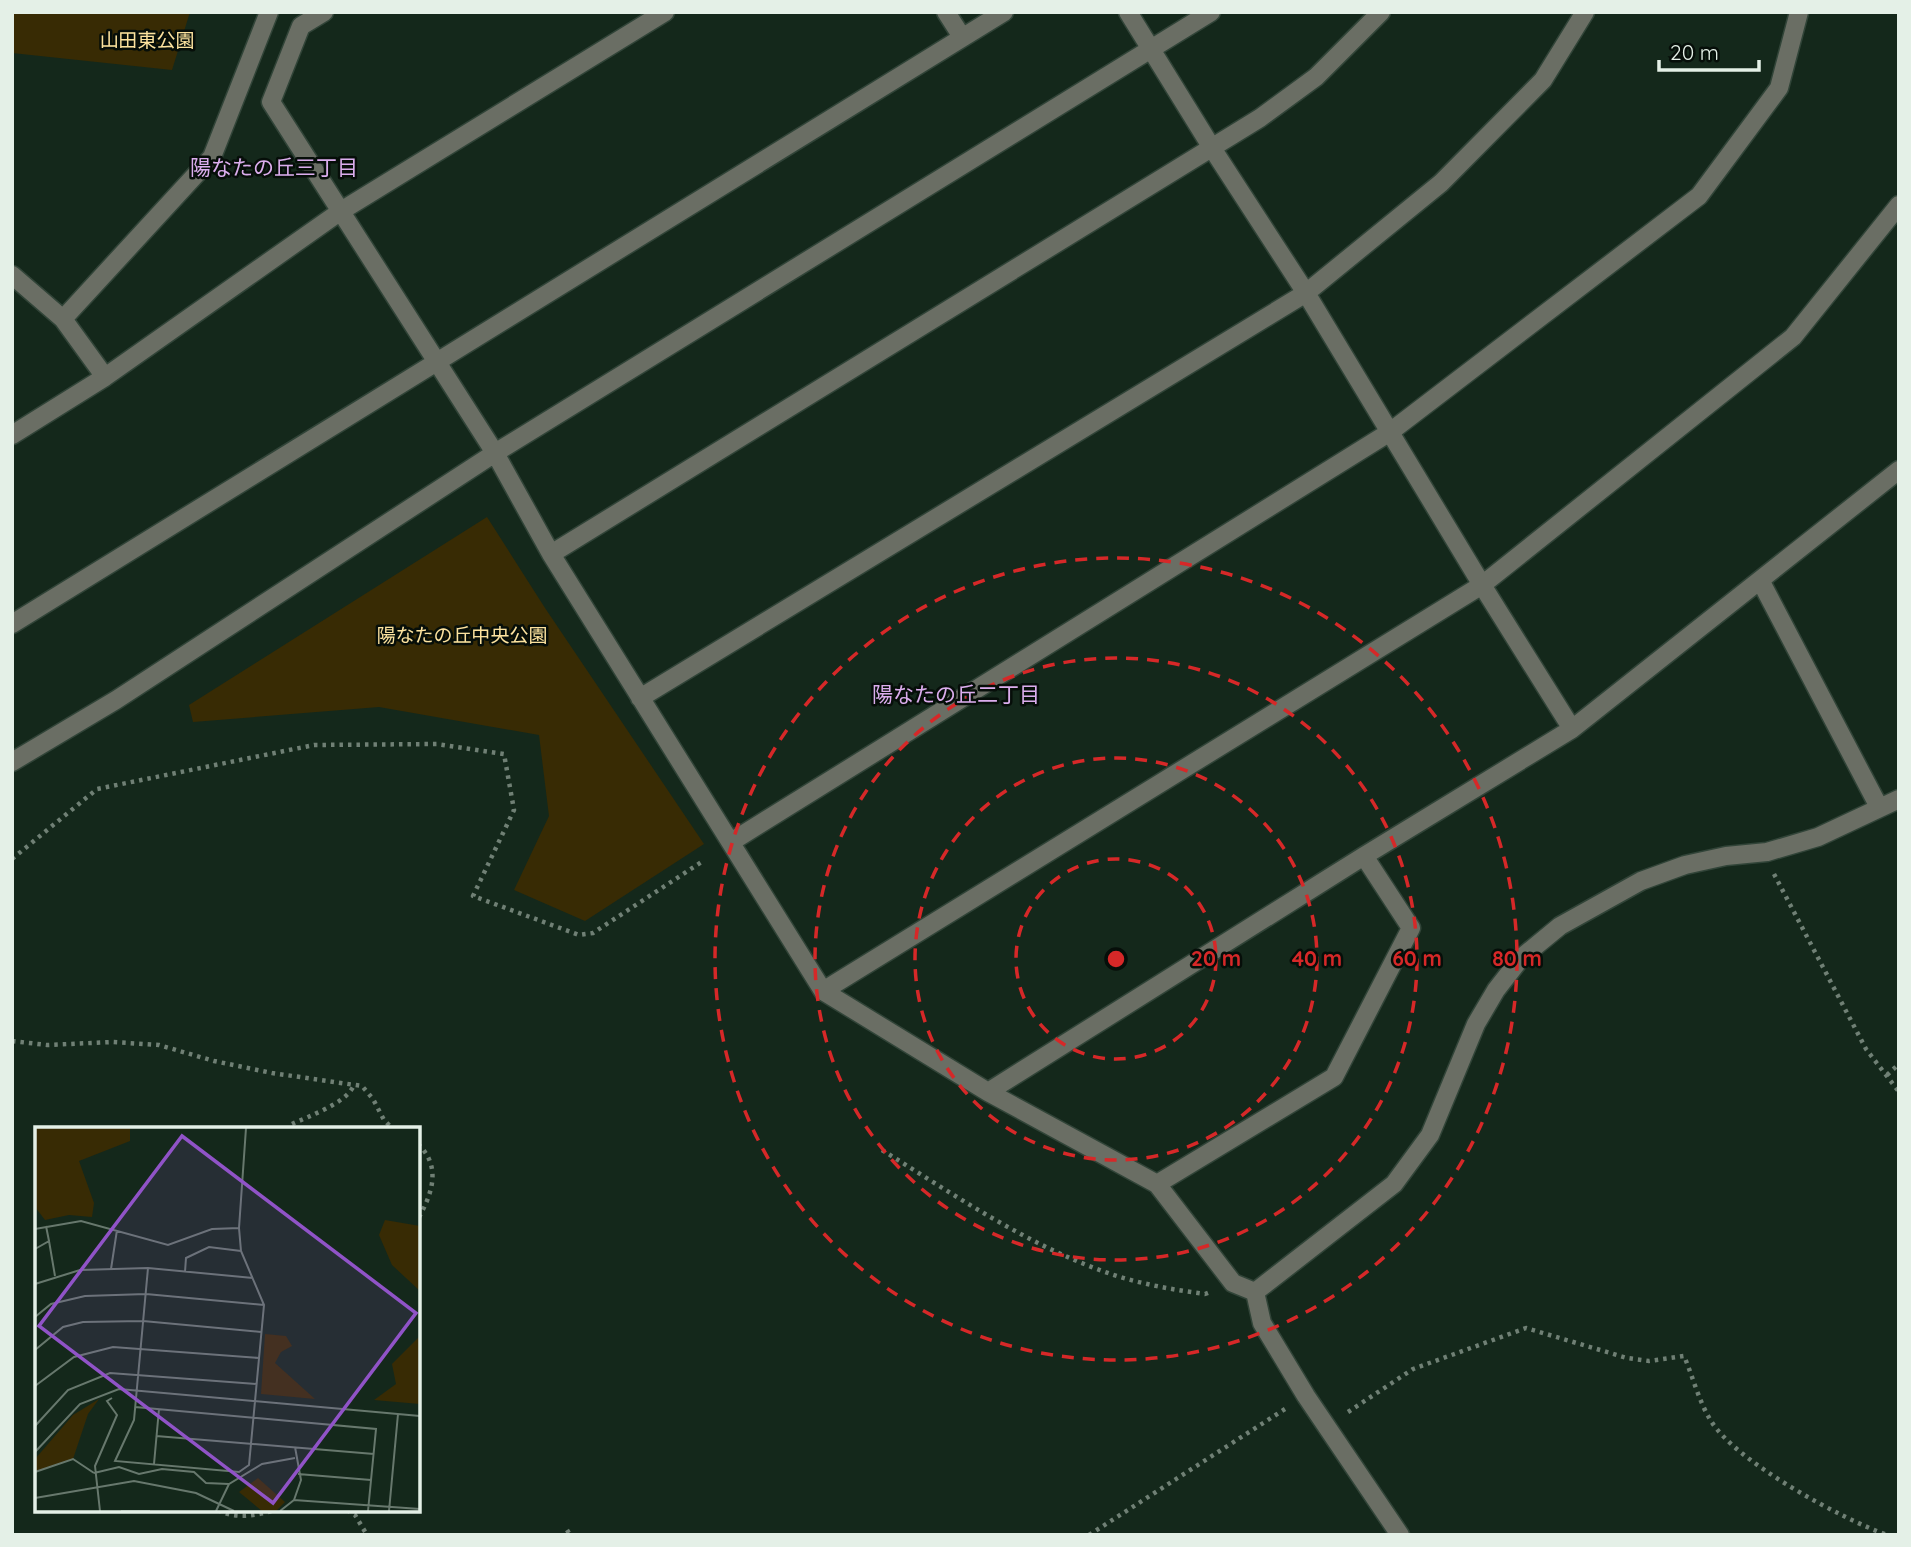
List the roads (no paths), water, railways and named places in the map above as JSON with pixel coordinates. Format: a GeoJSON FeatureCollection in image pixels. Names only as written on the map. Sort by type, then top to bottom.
{"type":"FeatureCollection","features":[{"type":"Feature","properties":{"kind":"street"},"geometry":{"type":"LineString","coordinates":[[63,319],[212,157],[269,12]]}},
{"type":"Feature","properties":{"kind":"street"},"geometry":{"type":"LineString","coordinates":[[324,12],[301,26],[271,102],[495,453],[551,554],[822,990],[988,1092],[1157,1184],[1233,1283],[1255,1292]]}},
{"type":"Feature","properties":{"kind":"street"},"geometry":{"type":"LineString","coordinates":[[12,435],[104,377],[341,211],[665,12]]}},
{"type":"Feature","properties":{"kind":"street"},"geometry":{"type":"LineString","coordinates":[[946,12],[962,37]]}},
{"type":"Feature","properties":{"kind":"street"},"geometry":{"type":"LineString","coordinates":[[12,624],[1003,12]]}},
{"type":"Feature","properties":{"kind":"street"},"geometry":{"type":"LineString","coordinates":[[1128,12],[1306,293],[1572,729]]}},
{"type":"Feature","properties":{"kind":"street"},"geometry":{"type":"LineString","coordinates":[[12,762],[128,692],[495,453],[1212,12]]}},
{"type":"Feature","properties":{"kind":"street"},"geometry":{"type":"LineString","coordinates":[[551,554],[1261,118],[1316,77],[1381,12]]}},
{"type":"Feature","properties":{"kind":"street"},"geometry":{"type":"LineString","coordinates":[[640,698],[1306,293],[1441,183],[1488,136],[1543,80],[1585,12]]}},
{"type":"Feature","properties":{"kind":"street"},"geometry":{"type":"LineString","coordinates":[[731,842],[1390,432],[1699,196],[1779,88],[1799,12]]}},
{"type":"Feature","properties":{"kind":"street"},"geometry":{"type":"LineString","coordinates":[[822,990],[1482,585],[1793,337],[1899,205]]}},
{"type":"Feature","properties":{"kind":"street"},"geometry":{"type":"LineString","coordinates":[[12,275],[63,319],[104,377]]}},
{"type":"Feature","properties":{"kind":"street"},"geometry":{"type":"LineString","coordinates":[[988,1092],[1572,729],[1899,470]]}},
{"type":"Feature","properties":{"kind":"street"},"geometry":{"type":"LineString","coordinates":[[1760,580],[1879,807]]}},
{"type":"Feature","properties":{"kind":"street"},"geometry":{"type":"LineString","coordinates":[[1255,1292],[1394,1184],[1430,1135],[1476,1024],[1496,990],[1521,958],[1560,926],[1640,881],[1685,865],[1726,856],[1768,852],[1818,836],[1899,799]]}},
{"type":"Feature","properties":{"kind":"street"},"geometry":{"type":"LineString","coordinates":[[1157,1184],[1334,1077],[1411,928],[1364,856]]}},
{"type":"Feature","properties":{"kind":"street"},"geometry":{"type":"LineString","coordinates":[[1255,1292],[1262,1322],[1306,1395],[1400,1535]]}},
{"type":"Feature","properties":{"kind":"district","name":"陽なたの丘三丁目"},"geometry":{"type":"Point","coordinates":[274,167]}},
{"type":"Feature","properties":{"kind":"district","name":"陽なたの丘二丁目"},"geometry":{"type":"Point","coordinates":[956,694]}},
{"type":"Feature","properties":{"kind":"park label","name":"山田東公園"},"geometry":{"type":"Point","coordinates":[147,40]}},
{"type":"Feature","properties":{"kind":"park label","name":"陽なたの丘中央公園"},"geometry":{"type":"Point","coordinates":[462,635]}}]}
